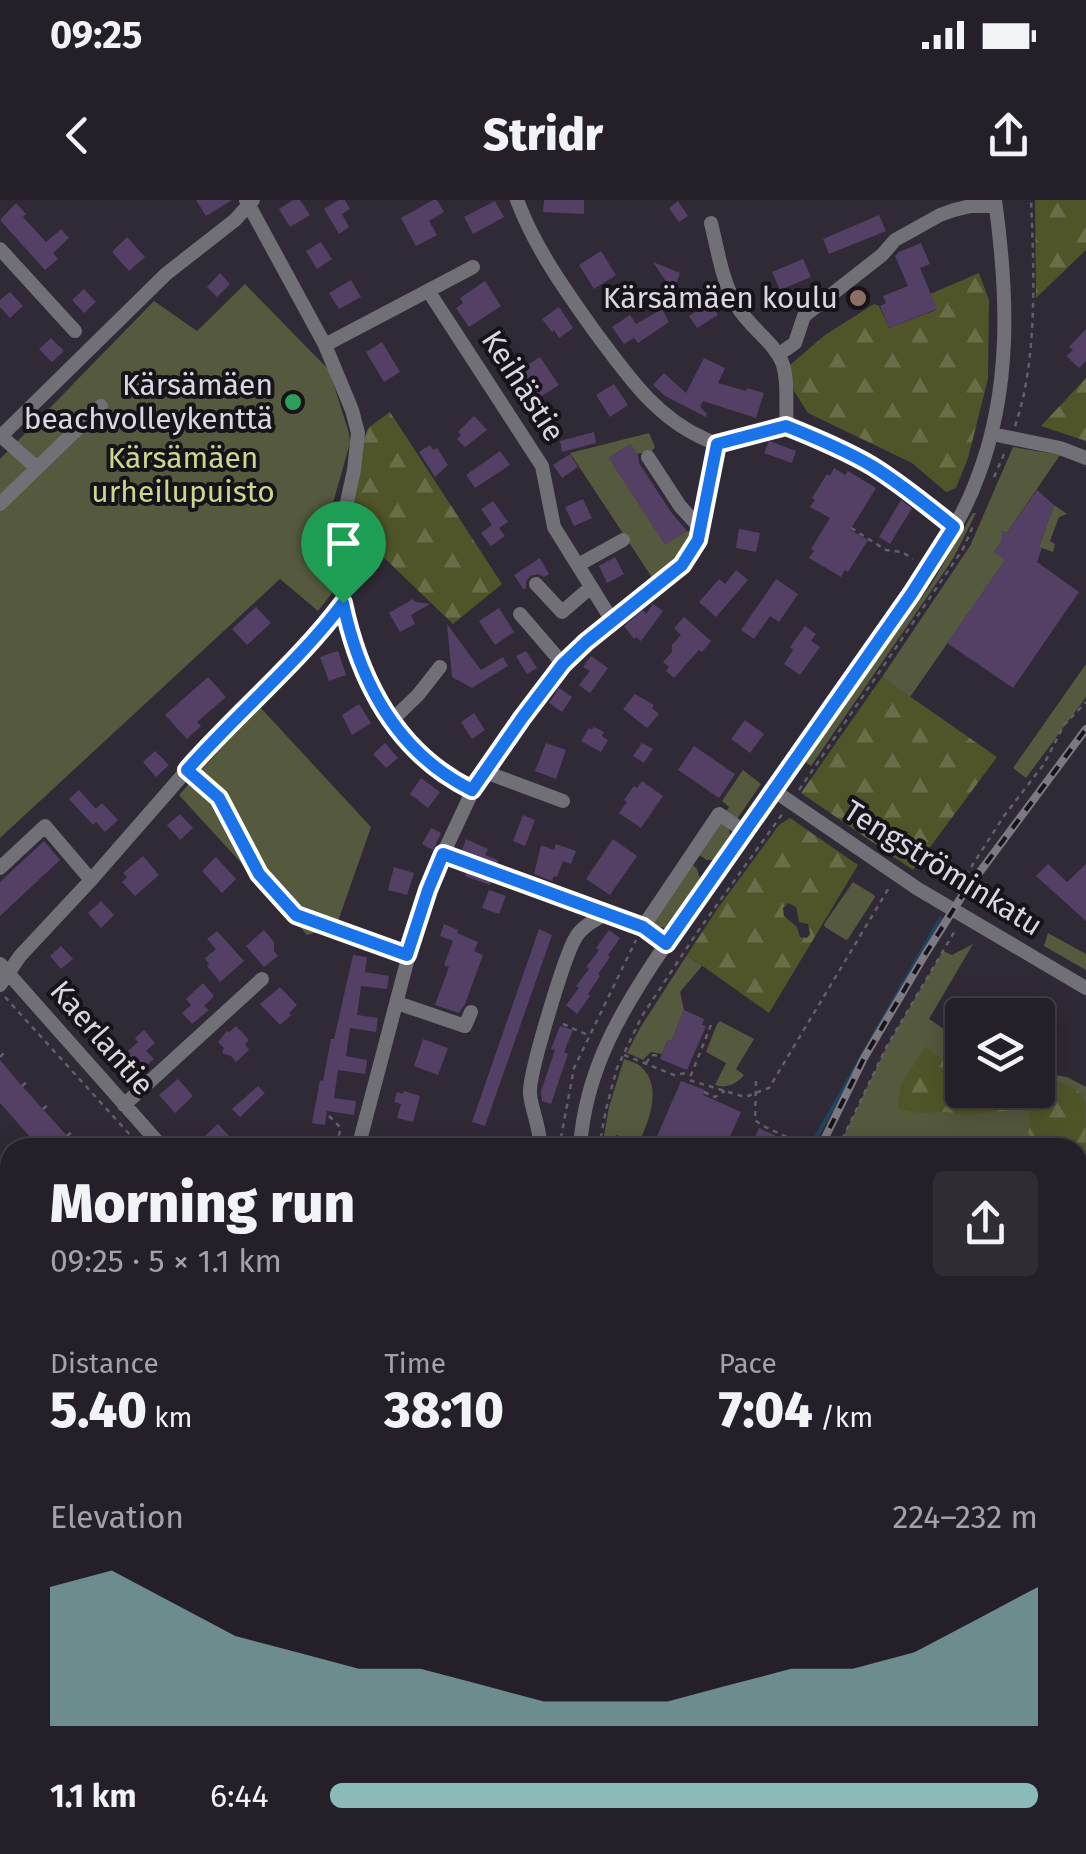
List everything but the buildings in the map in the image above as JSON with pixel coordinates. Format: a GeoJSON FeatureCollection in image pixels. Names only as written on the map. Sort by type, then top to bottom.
{"type":"FeatureCollection","features":[{"type":"Feature","properties":{"kind":"street"},"geometry":{"type":"LineString","coordinates":[[517,200],[553,271],[633,384],[667,416],[717,444],[786,426],[869,464],[954,527]]}},
{"type":"Feature","properties":{"kind":"street"},"geometry":{"type":"LineString","coordinates":[[37,468],[0,436],[166,274],[235,220],[249,202],[325,345],[349,400],[358,433],[340,534],[343,603],[368,682],[397,730],[425,760],[472,790]]}},
{"type":"Feature","properties":{"kind":"street"},"geometry":{"type":"LineString","coordinates":[[582,1138],[590,1086],[604,1046],[626,1004],[912,593],[954,527],[978,478],[1002,382],[1004,278],[995,203],[940,215],[895,240],[882,255],[804,316],[795,343],[785,350]]}},
{"type":"Feature","properties":{"kind":"street"},"geometry":{"type":"LineString","coordinates":[[711,223],[736,305],[780,358],[786,426]]}},
{"type":"Feature","properties":{"kind":"street"},"geometry":{"type":"LineString","coordinates":[[0,249],[75,331]]}},
{"type":"Feature","properties":{"kind":"street"},"geometry":{"type":"LineString","coordinates":[[325,345],[474,267]]}},
{"type":"Feature","properties":{"kind":"street","name":"Keihästie"},"geometry":{"type":"LineString","coordinates":[[429,292],[542,466],[554,527],[613,622]]}},
{"type":"Feature","properties":{"kind":"street"},"geometry":{"type":"LineString","coordinates":[[0,504],[100,406]]}},
{"type":"Feature","properties":{"kind":"street"},"geometry":{"type":"LineString","coordinates":[[992,434],[1060,448],[1086,458]]}},
{"type":"Feature","properties":{"kind":"street"},"geometry":{"type":"LineString","coordinates":[[361,1138],[407,955],[428,890],[472,790],[563,664],[682,565],[698,540],[717,444]]}},
{"type":"Feature","properties":{"kind":"street"},"geometry":{"type":"LineString","coordinates":[[648,457],[680,506],[700,528]]}},
{"type":"Feature","properties":{"kind":"street"},"geometry":{"type":"LineString","coordinates":[[578,566],[622,540]]}},
{"type":"Feature","properties":{"kind":"street"},"geometry":{"type":"LineString","coordinates":[[536,584],[562,612],[591,586]]}},
{"type":"Feature","properties":{"kind":"street"},"geometry":{"type":"LineString","coordinates":[[2,978],[222,730],[325,627],[343,603]]}},
{"type":"Feature","properties":{"kind":"street"},"geometry":{"type":"LineString","coordinates":[[520,614],[563,664]]}},
{"type":"Feature","properties":{"kind":"street"},"geometry":{"type":"LineString","coordinates":[[392,721],[440,667]]}},
{"type":"Feature","properties":{"kind":"street"},"geometry":{"type":"LineString","coordinates":[[485,772],[564,801]]}},
{"type":"Feature","properties":{"kind":"street","name":"Tengströminkatu"},"geometry":{"type":"LineString","coordinates":[[773,790],[911,885],[1086,988]]}},
{"type":"Feature","properties":{"kind":"street"},"geometry":{"type":"LineString","coordinates":[[643,927],[719,814],[744,831]]}},
{"type":"Feature","properties":{"kind":"street"},"geometry":{"type":"LineString","coordinates":[[0,868],[45,826],[91,880]]}},
{"type":"Feature","properties":{"kind":"street"},"geometry":{"type":"LineString","coordinates":[[527,884],[643,927],[666,944]]}},
{"type":"Feature","properties":{"kind":"street"},"geometry":{"type":"LineString","coordinates":[[541,1138],[529,1091],[553,996],[576,936],[607,914]]}},
{"type":"Feature","properties":{"kind":"street","name":"Kaerlantie"},"geometry":{"type":"LineString","coordinates":[[2,978],[153,1138]]}},
{"type":"Feature","properties":{"kind":"street"},"geometry":{"type":"LineString","coordinates":[[124,1105],[262,978]]}},
{"type":"Feature","properties":{"kind":"street"},"geometry":{"type":"LineString","coordinates":[[397,1003],[465,1026],[471,1012]]}},
{"type":"Feature","properties":{"kind":"path"},"geometry":{"type":"LineString","coordinates":[[851,528],[886,550],[902,552],[913,559]]}},
{"type":"Feature","properties":{"kind":"path"},"geometry":{"type":"LineString","coordinates":[[958,894],[964,878],[1044,764],[1064,726],[1086,702]]}},
{"type":"Feature","properties":{"kind":"path"},"geometry":{"type":"LineString","coordinates":[[187,770],[219,798],[259,874],[296,915],[407,955]]}},
{"type":"Feature","properties":{"kind":"path"},"geometry":{"type":"LineString","coordinates":[[601,1138],[623,1054],[642,1016],[783,812]]}},
{"type":"Feature","properties":{"kind":"path"},"geometry":{"type":"LineString","coordinates":[[443,854],[527,884]]}},
{"type":"Feature","properties":{"kind":"path"},"geometry":{"type":"LineString","coordinates":[[711,1025],[689,1080],[745,1097],[769,1088],[890,885]]}},
{"type":"Feature","properties":{"kind":"path"},"geometry":{"type":"LineString","coordinates":[[560,1138],[574,1068],[643,927]]}},
{"type":"Feature","properties":{"kind":"path"},"geometry":{"type":"LineString","coordinates":[[843,1138],[887,1046],[957,928]]}},
{"type":"Feature","properties":{"kind":"path"},"geometry":{"type":"LineString","coordinates":[[2,978],[96,1100],[132,1138]]}},
{"type":"Feature","properties":{"kind":"path"},"geometry":{"type":"LineString","coordinates":[[548,1017],[588,1036]]}},
{"type":"Feature","properties":{"kind":"path"},"geometry":{"type":"LineString","coordinates":[[623,1054],[674,1076],[691,1075]]}},
{"type":"Feature","properties":{"kind":"path"},"geometry":{"type":"LineString","coordinates":[[646,1065],[652,1055],[661,1056]]}},
{"type":"Feature","properties":{"kind":"path"},"geometry":{"type":"LineString","coordinates":[[22,1086],[28,1080]]}},
{"type":"Feature","properties":{"kind":"path"},"geometry":{"type":"LineString","coordinates":[[756,1081],[756,1121],[787,1138]]}},
{"type":"Feature","properties":{"kind":"path"},"geometry":{"type":"LineString","coordinates":[[704,1092],[715,1097],[725,1091]]}},
{"type":"Feature","properties":{"kind":"path"},"geometry":{"type":"LineString","coordinates":[[43,1109],[49,1104]]}},
{"type":"Feature","properties":{"kind":"path"},"geometry":{"type":"LineString","coordinates":[[330,1116],[341,1128],[340,1136]]}},
{"type":"Feature","properties":{"kind":"path"},"geometry":{"type":"LineString","coordinates":[[68,1136],[73,1131]]}},
{"type":"Feature","properties":{"kind":"green space"},"geometry":{"type":"Polygon","coordinates":[[[1035,200],[1086,200],[1086,250],[1036,298],[1035,200]]]}},
{"type":"Feature","properties":{"kind":"green space"},"geometry":{"type":"Polygon","coordinates":[[[979,273],[989,300],[988,379],[968,458],[956,488],[946,492],[912,463],[808,413],[794,391],[790,365],[825,335],[874,304],[879,306],[889,328],[936,310],[930,294],[979,273]]]}},
{"type":"Feature","properties":{"kind":"green space","name":"Kärsämäen urheilupuisto"},"geometry":{"type":"Polygon","coordinates":[[[245,284],[329,370],[349,433],[350,443],[328,521],[336,588],[318,611],[280,579],[0,838],[0,459],[154,301],[197,331],[245,284]]]}},
{"type":"Feature","properties":{"kind":"green space"},"geometry":{"type":"Polygon","coordinates":[[[1086,378],[1086,441],[1041,426],[1086,378]]]}},
{"type":"Feature","properties":{"kind":"green space"},"geometry":{"type":"Polygon","coordinates":[[[390,412],[502,584],[453,624],[375,549],[340,534],[368,428],[390,412]]]}},
{"type":"Feature","properties":{"kind":"green space"},"geometry":{"type":"Polygon","coordinates":[[[649,433],[655,447],[652,451],[637,454],[630,444],[609,458],[665,544],[687,531],[691,533],[674,561],[653,579],[570,453],[649,433]]]}},
{"type":"Feature","properties":{"kind":"green space"},"geometry":{"type":"Polygon","coordinates":[[[1013,447],[1060,455],[1007,533],[1002,531],[995,551],[1006,559],[910,697],[882,677],[970,546],[1013,447]]]}},
{"type":"Feature","properties":{"kind":"green space"},"geometry":{"type":"Polygon","coordinates":[[[1054,505],[1067,514],[1059,517],[1050,541],[1055,544],[1053,552],[1039,547],[1054,505]]]}},
{"type":"Feature","properties":{"kind":"green space"},"geometry":{"type":"Polygon","coordinates":[[[973,513],[954,557],[811,766],[804,761],[932,583],[973,513]]]}},
{"type":"Feature","properties":{"kind":"green space"},"geometry":{"type":"Polygon","coordinates":[[[1086,664],[1086,697],[1026,778],[1013,768],[1086,664]]]}},
{"type":"Feature","properties":{"kind":"green space"},"geometry":{"type":"Polygon","coordinates":[[[882,677],[997,757],[913,870],[801,793],[882,677]]]}},
{"type":"Feature","properties":{"kind":"green space"},"geometry":{"type":"Polygon","coordinates":[[[259,706],[371,827],[336,927],[307,935],[179,795],[259,706]]]}},
{"type":"Feature","properties":{"kind":"green space"},"geometry":{"type":"Polygon","coordinates":[[[743,770],[761,784],[737,819],[725,813],[729,807],[722,801],[743,770]]]}},
{"type":"Feature","properties":{"kind":"green space"},"geometry":{"type":"Polygon","coordinates":[[[790,818],[858,865],[769,1013],[687,955],[779,825],[790,818]],[[788,903],[783,908],[784,916],[797,927],[800,937],[807,938],[808,924],[799,922],[796,907],[788,903]]]}},
{"type":"Feature","properties":{"kind":"green space"},"geometry":{"type":"Polygon","coordinates":[[[720,822],[729,827],[730,835],[713,860],[707,860],[699,855],[720,822]]]}},
{"type":"Feature","properties":{"kind":"green space"},"geometry":{"type":"Polygon","coordinates":[[[690,862],[700,878],[665,928],[651,925],[690,862]]]}},
{"type":"Feature","properties":{"kind":"green space"},"geometry":{"type":"Polygon","coordinates":[[[853,882],[875,897],[846,940],[824,924],[853,882]]]}},
{"type":"Feature","properties":{"kind":"green space"},"geometry":{"type":"Polygon","coordinates":[[[1048,933],[1086,954],[1086,970],[1044,946],[1048,933]]]}},
{"type":"Feature","properties":{"kind":"green space"},"geometry":{"type":"Polygon","coordinates":[[[973,944],[929,1019],[945,1030],[945,1108],[1055,1108],[1055,1075],[1067,1077],[1086,1087],[1086,1138],[843,1138],[887,1046],[943,951],[952,955],[973,944]]]}},
{"type":"Feature","properties":{"kind":"green space"},"geometry":{"type":"Polygon","coordinates":[[[687,955],[702,966],[680,992],[684,1010],[672,1040],[667,1041],[662,1054],[651,1052],[643,1060],[627,1053],[640,1028],[687,955]]]}},
{"type":"Feature","properties":{"kind":"green space"},"geometry":{"type":"Polygon","coordinates":[[[720,1021],[754,1039],[736,1069],[744,1075],[723,1086],[715,1085],[726,1063],[706,1052],[720,1021]]]}},
{"type":"Feature","properties":{"kind":"green space"},"geometry":{"type":"Polygon","coordinates":[[[925,1047],[945,1061],[945,1108],[1055,1108],[1055,1082],[1067,1084],[1085,1099],[1085,1138],[1032,1138],[1027,1132],[1028,1112],[1020,1109],[965,1115],[897,1109],[901,1084],[925,1047]]]}},
{"type":"Feature","properties":{"kind":"green space"},"geometry":{"type":"Polygon","coordinates":[[[624,1059],[637,1064],[647,1073],[653,1092],[641,1138],[604,1138],[624,1059]]]}},
{"type":"Feature","properties":{"kind":"waterway"},"geometry":{"type":"LineString","coordinates":[[816,1138],[940,919]]}},
{"type":"Feature","properties":{"kind":"railway"},"geometry":{"type":"LineString","coordinates":[[825,1138],[864,1058],[962,896],[1086,729]]}},
{"type":"Feature","properties":{"kind":"place","name":"Kärsämäen koulu"},"geometry":{"type":"Point","coordinates":[858,298]}},
{"type":"Feature","properties":{"kind":"place","name":"Kärsämäen beachvolleykenttä"},"geometry":{"type":"Point","coordinates":[293,402]}},
{"type":"Feature","properties":{"kind":"route"},"geometry":{"type":"LineString","coordinates":[[786,426],[869,464],[954,527],[666,944],[643,927],[443,854],[407,955],[296,915],[259,874],[219,798],[187,770],[325,627],[343,603],[368,682],[397,730],[425,760],[472,790],[563,664],[682,565],[698,540],[717,444],[786,426]]}}]}
